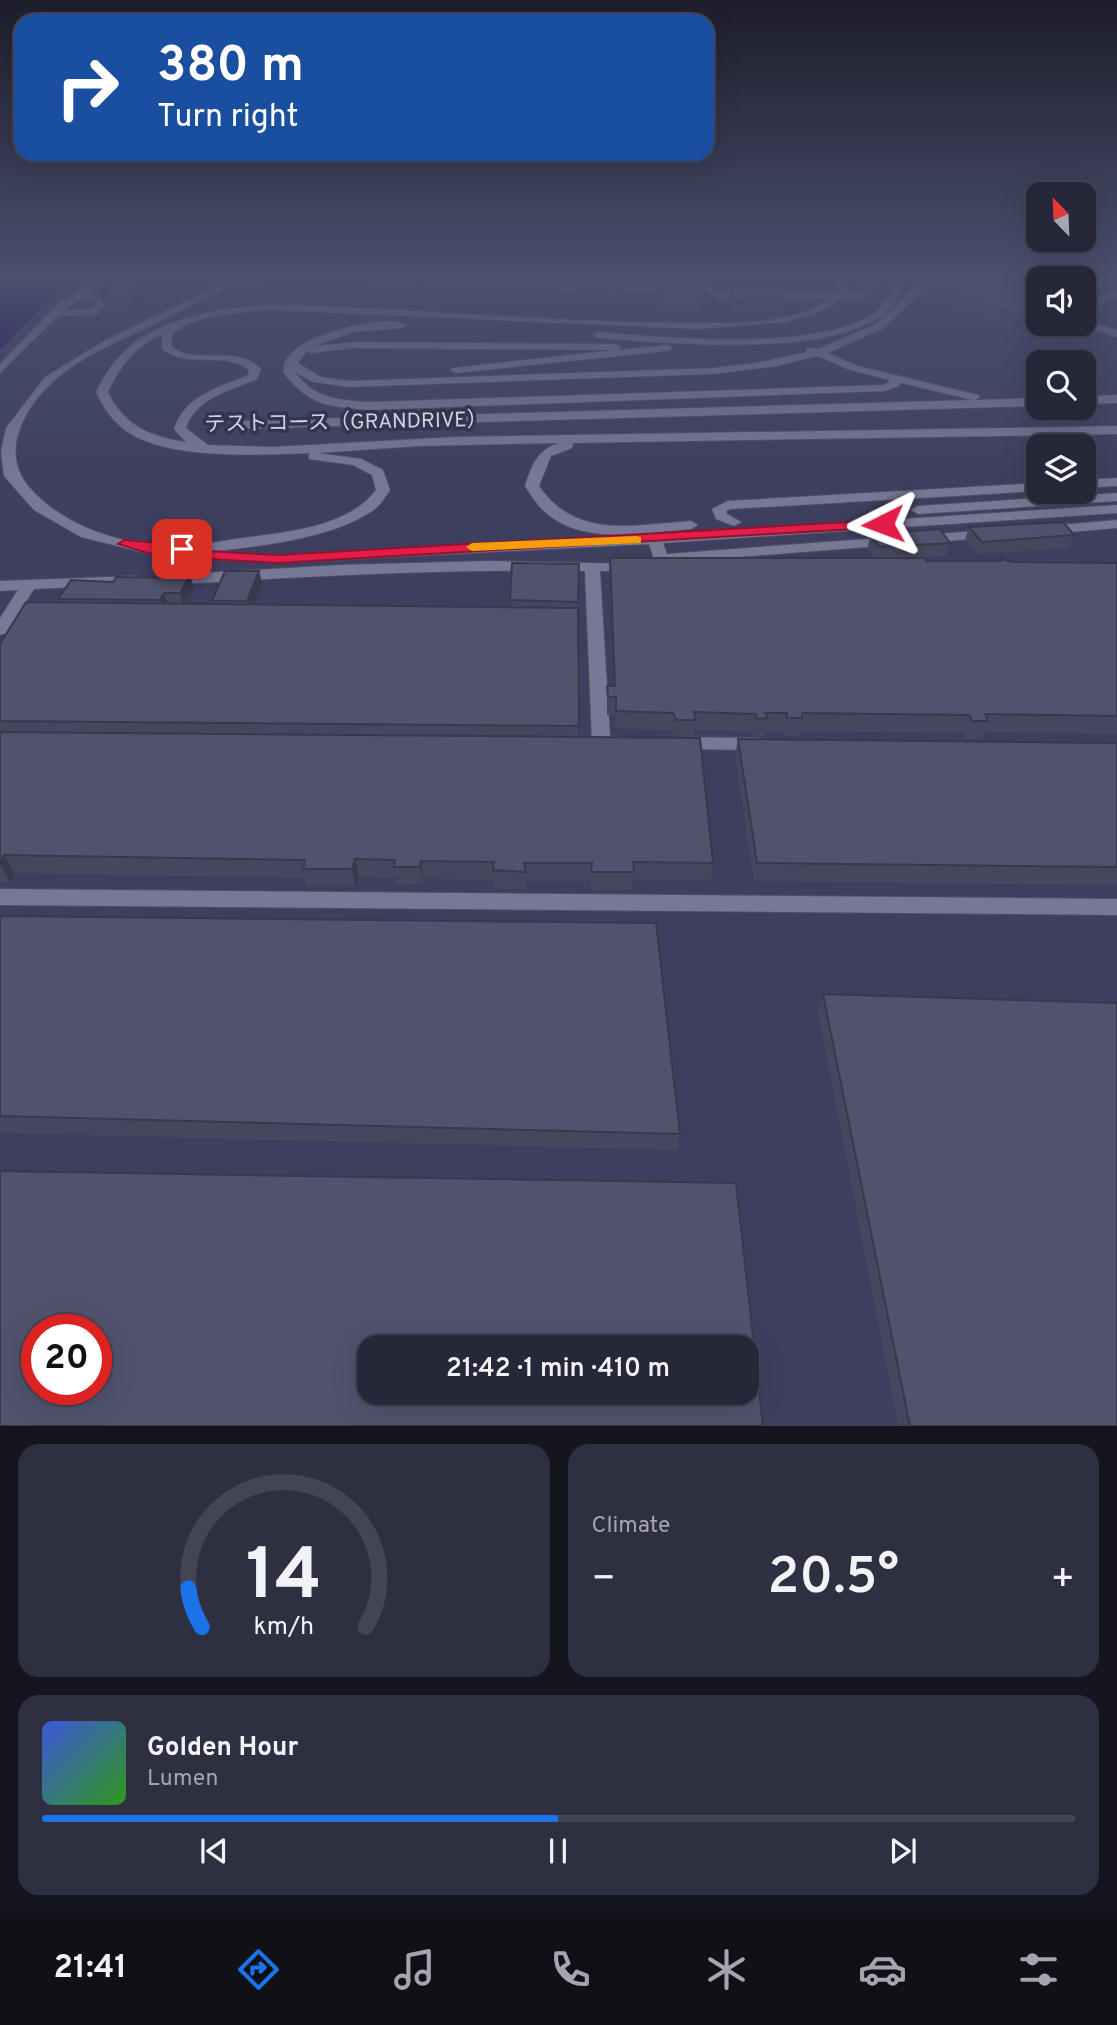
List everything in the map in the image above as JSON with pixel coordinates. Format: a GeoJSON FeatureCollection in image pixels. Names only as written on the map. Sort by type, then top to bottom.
{"type":"FeatureCollection","features":[{"type":"Feature","properties":{"kind":"lane"},"geometry":{"type":"LineString","coordinates":[[0,370],[26,344]]}},
{"type":"Feature","properties":{"kind":"lane"},"geometry":{"type":"LineString","coordinates":[[107,344],[49,379],[27,405],[12,428],[7,451],[11,476],[40,507],[86,534],[158,552],[278,559],[655,539],[1117,509]]}},
{"type":"Feature","properties":{"kind":"lane","name":"テストコース（GRANDRIVE）"},"geometry":{"type":"LineString","coordinates":[[140,344],[114,364],[102,392],[117,419],[136,433],[162,442],[212,450],[274,450],[423,441],[960,435],[1117,430]]}},
{"type":"Feature","properties":{"kind":"lane"},"geometry":{"type":"LineString","coordinates":[[165,344],[167,349],[198,358],[235,358],[248,362],[255,369],[253,377],[206,396],[188,409],[182,418],[180,429],[194,443],[212,450],[228,442],[232,428],[238,425],[1026,402]]}},
{"type":"Feature","properties":{"kind":"lane"},"geometry":{"type":"LineString","coordinates":[[290,362],[301,352],[317,344]]}},
{"type":"Feature","properties":{"kind":"lane"},"geometry":{"type":"LineString","coordinates":[[301,352],[354,345],[682,347],[724,344]]}},
{"type":"Feature","properties":{"kind":"lane"},"geometry":{"type":"LineString","coordinates":[[798,344],[854,368],[998,403]]}},
{"type":"Feature","properties":{"kind":"lane","name":"テストコース（GRANDRIVE）"},"geometry":{"type":"LineString","coordinates":[[290,362],[303,375],[350,384],[713,371],[755,367],[816,352],[837,344]]}},
{"type":"Feature","properties":{"kind":"lane","name":"テストコース（GRANDRIVE）"},"geometry":{"type":"LineString","coordinates":[[330,382],[682,347]]}},
{"type":"Feature","properties":{"kind":"lane","name":"テストコース（GRANDRIVE）"},"geometry":{"type":"LineString","coordinates":[[290,362],[289,372],[297,386],[312,398],[357,405],[434,405],[872,389],[895,384],[895,379]]}},
{"type":"Feature","properties":{"kind":"lane"},"geometry":{"type":"LineString","coordinates":[[1096,400],[1117,399]]}},
{"type":"Feature","properties":{"kind":"lane"},"geometry":{"type":"LineString","coordinates":[[354,423],[357,405]]}},
{"type":"Feature","properties":{"kind":"lane"},"geometry":{"type":"LineString","coordinates":[[124,544],[182,549],[288,535],[334,522],[369,506],[383,490],[379,473],[356,463],[248,444],[236,436],[232,428]]}},
{"type":"Feature","properties":{"kind":"lane"},"geometry":{"type":"LineString","coordinates":[[717,437],[582,442],[554,448],[541,458],[532,486],[541,504],[563,521],[594,530],[1117,496]]}},
{"type":"Feature","properties":{"kind":"lane"},"geometry":{"type":"LineString","coordinates":[[1096,483],[1117,482]]}},
{"type":"Feature","properties":{"kind":"lane"},"geometry":{"type":"LineString","coordinates":[[734,522],[721,516],[719,509],[728,505],[1026,488]]}},
{"type":"Feature","properties":{"kind":"lane"},"geometry":{"type":"LineString","coordinates":[[1034,530],[1117,524]]}},
{"type":"Feature","properties":{"kind":"lane"},"geometry":{"type":"LineString","coordinates":[[655,539],[661,559],[1007,533]]}},
{"type":"Feature","properties":{"kind":"lane"},"geometry":{"type":"LineString","coordinates":[[0,586],[352,568],[488,565],[756,567]]}},
{"type":"Feature","properties":{"kind":"lane"},"geometry":{"type":"LineString","coordinates":[[592,567],[601,742],[777,745]]}},
{"type":"Feature","properties":{"kind":"lane"},"geometry":{"type":"LineString","coordinates":[[0,630],[29,585]]}},
{"type":"Feature","properties":{"kind":"lane"},"geometry":{"type":"LineString","coordinates":[[0,897],[1117,907]]}},
{"type":"Feature","properties":{"kind":"shaded area"},"geometry":{"type":"Polygon","coordinates":[[[0,344],[1117,344],[1117,1426],[0,1426],[0,344]]]}},
{"type":"Feature","properties":{"kind":"building"},"geometry":{"type":"Polygon","coordinates":[[[1063,522],[1074,535],[982,542],[969,527],[1063,522]]]}},
{"type":"Feature","properties":{"kind":"building"},"geometry":{"type":"Polygon","coordinates":[[[940,529],[950,543],[879,547],[871,534],[940,529]]]}},
{"type":"Feature","properties":{"kind":"building"},"geometry":{"type":"Polygon","coordinates":[[[610,558],[925,558],[926,561],[1001,561],[1000,559],[1013,562],[1117,563],[1117,716],[985,714],[988,721],[972,721],[969,715],[802,713],[802,718],[787,718],[787,713],[765,713],[768,718],[757,719],[755,714],[694,712],[696,720],[676,720],[673,713],[616,711],[616,697],[608,697],[607,686],[615,686],[610,558]]]}},
{"type":"Feature","properties":{"kind":"building"},"geometry":{"type":"Polygon","coordinates":[[[512,563],[579,564],[578,602],[510,600],[512,563]]]}},
{"type":"Feature","properties":{"kind":"building"},"geometry":{"type":"Polygon","coordinates":[[[225,571],[259,571],[247,601],[212,601],[225,571]]]}},
{"type":"Feature","properties":{"kind":"building"},"geometry":{"type":"Polygon","coordinates":[[[172,574],[190,575],[180,593],[164,593],[160,600],[58,599],[71,580],[113,582],[116,577],[171,578],[172,574]]]}},
{"type":"Feature","properties":{"kind":"building"},"geometry":{"type":"Polygon","coordinates":[[[26,602],[578,608],[579,726],[0,721],[0,644],[26,602]]]}},
{"type":"Feature","properties":{"kind":"building"},"geometry":{"type":"Polygon","coordinates":[[[0,732],[700,738],[713,863],[633,862],[634,872],[591,872],[592,863],[524,863],[526,872],[493,870],[494,862],[421,861],[420,867],[394,867],[395,860],[355,859],[352,869],[303,869],[305,860],[4,855],[0,864],[0,732]]]}},
{"type":"Feature","properties":{"kind":"building"},"geometry":{"type":"Polygon","coordinates":[[[738,739],[1117,743],[1117,867],[757,863],[738,739]]]}},
{"type":"Feature","properties":{"kind":"building"},"geometry":{"type":"Polygon","coordinates":[[[0,916],[656,923],[680,1134],[0,1116],[0,916]]]}},
{"type":"Feature","properties":{"kind":"building"},"geometry":{"type":"Polygon","coordinates":[[[823,994],[1117,1003],[1117,1426],[910,1426],[823,994]]]}},
{"type":"Feature","properties":{"kind":"building"},"geometry":{"type":"Polygon","coordinates":[[[0,1171],[736,1183],[753,1335],[357,1335],[357,1405],[759,1405],[759,1390],[763,1426],[0,1426],[0,1171]]]}},
{"type":"Feature","properties":{"kind":"slow traffic"},"geometry":{"type":"LineString","coordinates":[[472,547],[636,540]]}},
{"type":"Feature","properties":{"kind":"route"},"geometry":{"type":"LineString","coordinates":[[182,549],[124,544],[158,552],[278,559],[883,524]]}}]}
